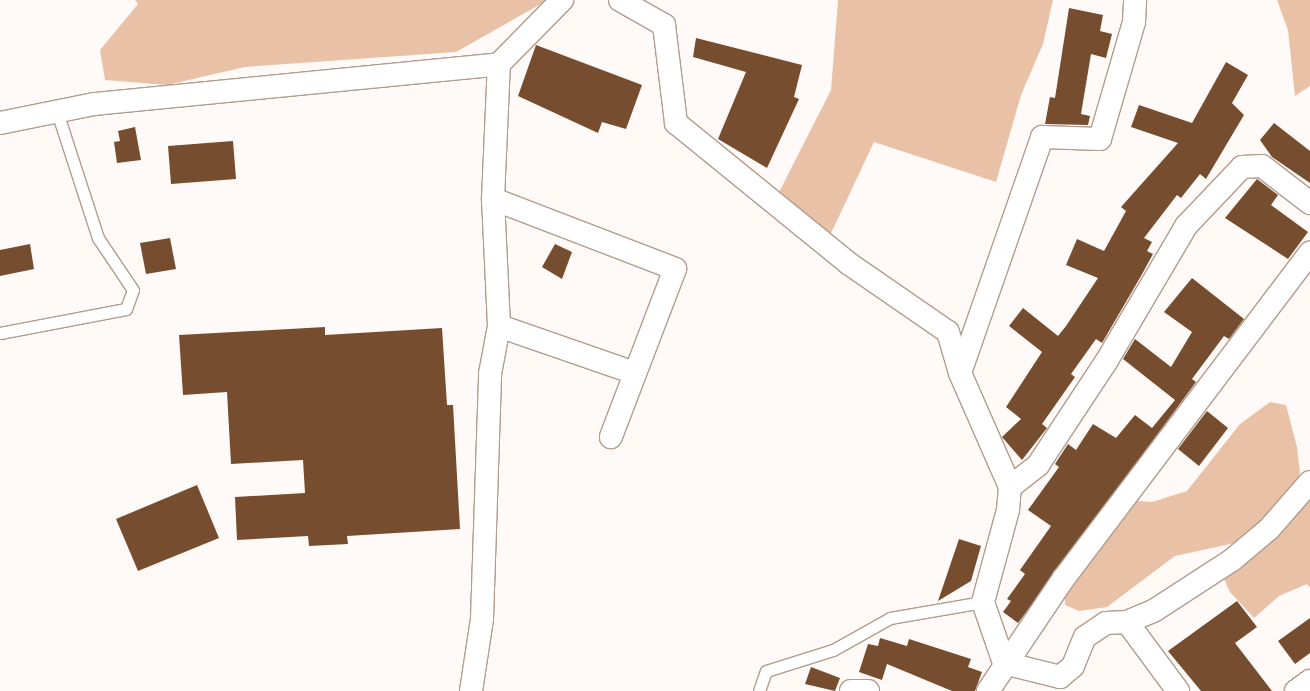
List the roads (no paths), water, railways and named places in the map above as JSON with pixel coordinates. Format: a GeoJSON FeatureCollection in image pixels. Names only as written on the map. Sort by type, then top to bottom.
{"type":"FeatureCollection","features":[{"type":"Feature","properties":{"kind":"street"},"geometry":{"type":"LineString","coordinates":[[0,123],[58,112],[499,64],[562,0]]}},
{"type":"Feature","properties":{"kind":"street"},"geometry":{"type":"LineString","coordinates":[[620,0],[664,25],[676,123],[848,263],[948,332],[960,372],[1010,487],[1008,510],[983,602],[1004,662]]}},
{"type":"Feature","properties":{"kind":"street"},"geometry":{"type":"LineString","coordinates":[[960,372],[1042,137],[1100,139],[1134,22],[1135,0]]}},
{"type":"Feature","properties":{"kind":"street"},"geometry":{"type":"LineString","coordinates":[[471,691],[482,619],[490,374],[500,326],[493,199],[499,64]]}},
{"type":"Feature","properties":{"kind":"street"},"geometry":{"type":"LineString","coordinates":[[1010,487],[1038,465],[1106,362],[1186,226],[1242,167],[1262,166],[1310,202]]}},
{"type":"Feature","properties":{"kind":"street"},"geometry":{"type":"LineString","coordinates":[[493,199],[674,269],[611,437]]}},
{"type":"Feature","properties":{"kind":"street"},"geometry":{"type":"LineString","coordinates":[[988,691],[1004,662],[1310,252]]}},
{"type":"Feature","properties":{"kind":"street"},"geometry":{"type":"LineString","coordinates":[[500,326],[635,373]]}},
{"type":"Feature","properties":{"kind":"street"},"geometry":{"type":"LineString","coordinates":[[1004,662],[1060,677],[1073,666],[1085,637],[1106,623],[1127,622],[1155,610],[1232,560],[1269,529],[1310,482]]}},
{"type":"Feature","properties":{"kind":"street"},"geometry":{"type":"LineString","coordinates":[[1127,622],[1178,691]]}},
{"type":"Feature","properties":{"kind":"street"},"geometry":{"type":"LineString","coordinates":[[1296,691],[1310,681]]}},
{"type":"Feature","properties":{"kind":"street"},"geometry":{"type":"LineString","coordinates":[[851,691],[868,691]]}},
{"type":"Feature","properties":{"kind":"lane"},"geometry":{"type":"LineString","coordinates":[[0,333],[126,309],[133,290],[98,238],[58,112]]}},
{"type":"Feature","properties":{"kind":"lane"},"geometry":{"type":"LineString","coordinates":[[759,691],[766,671],[833,650],[890,618],[983,602]]}}]}
